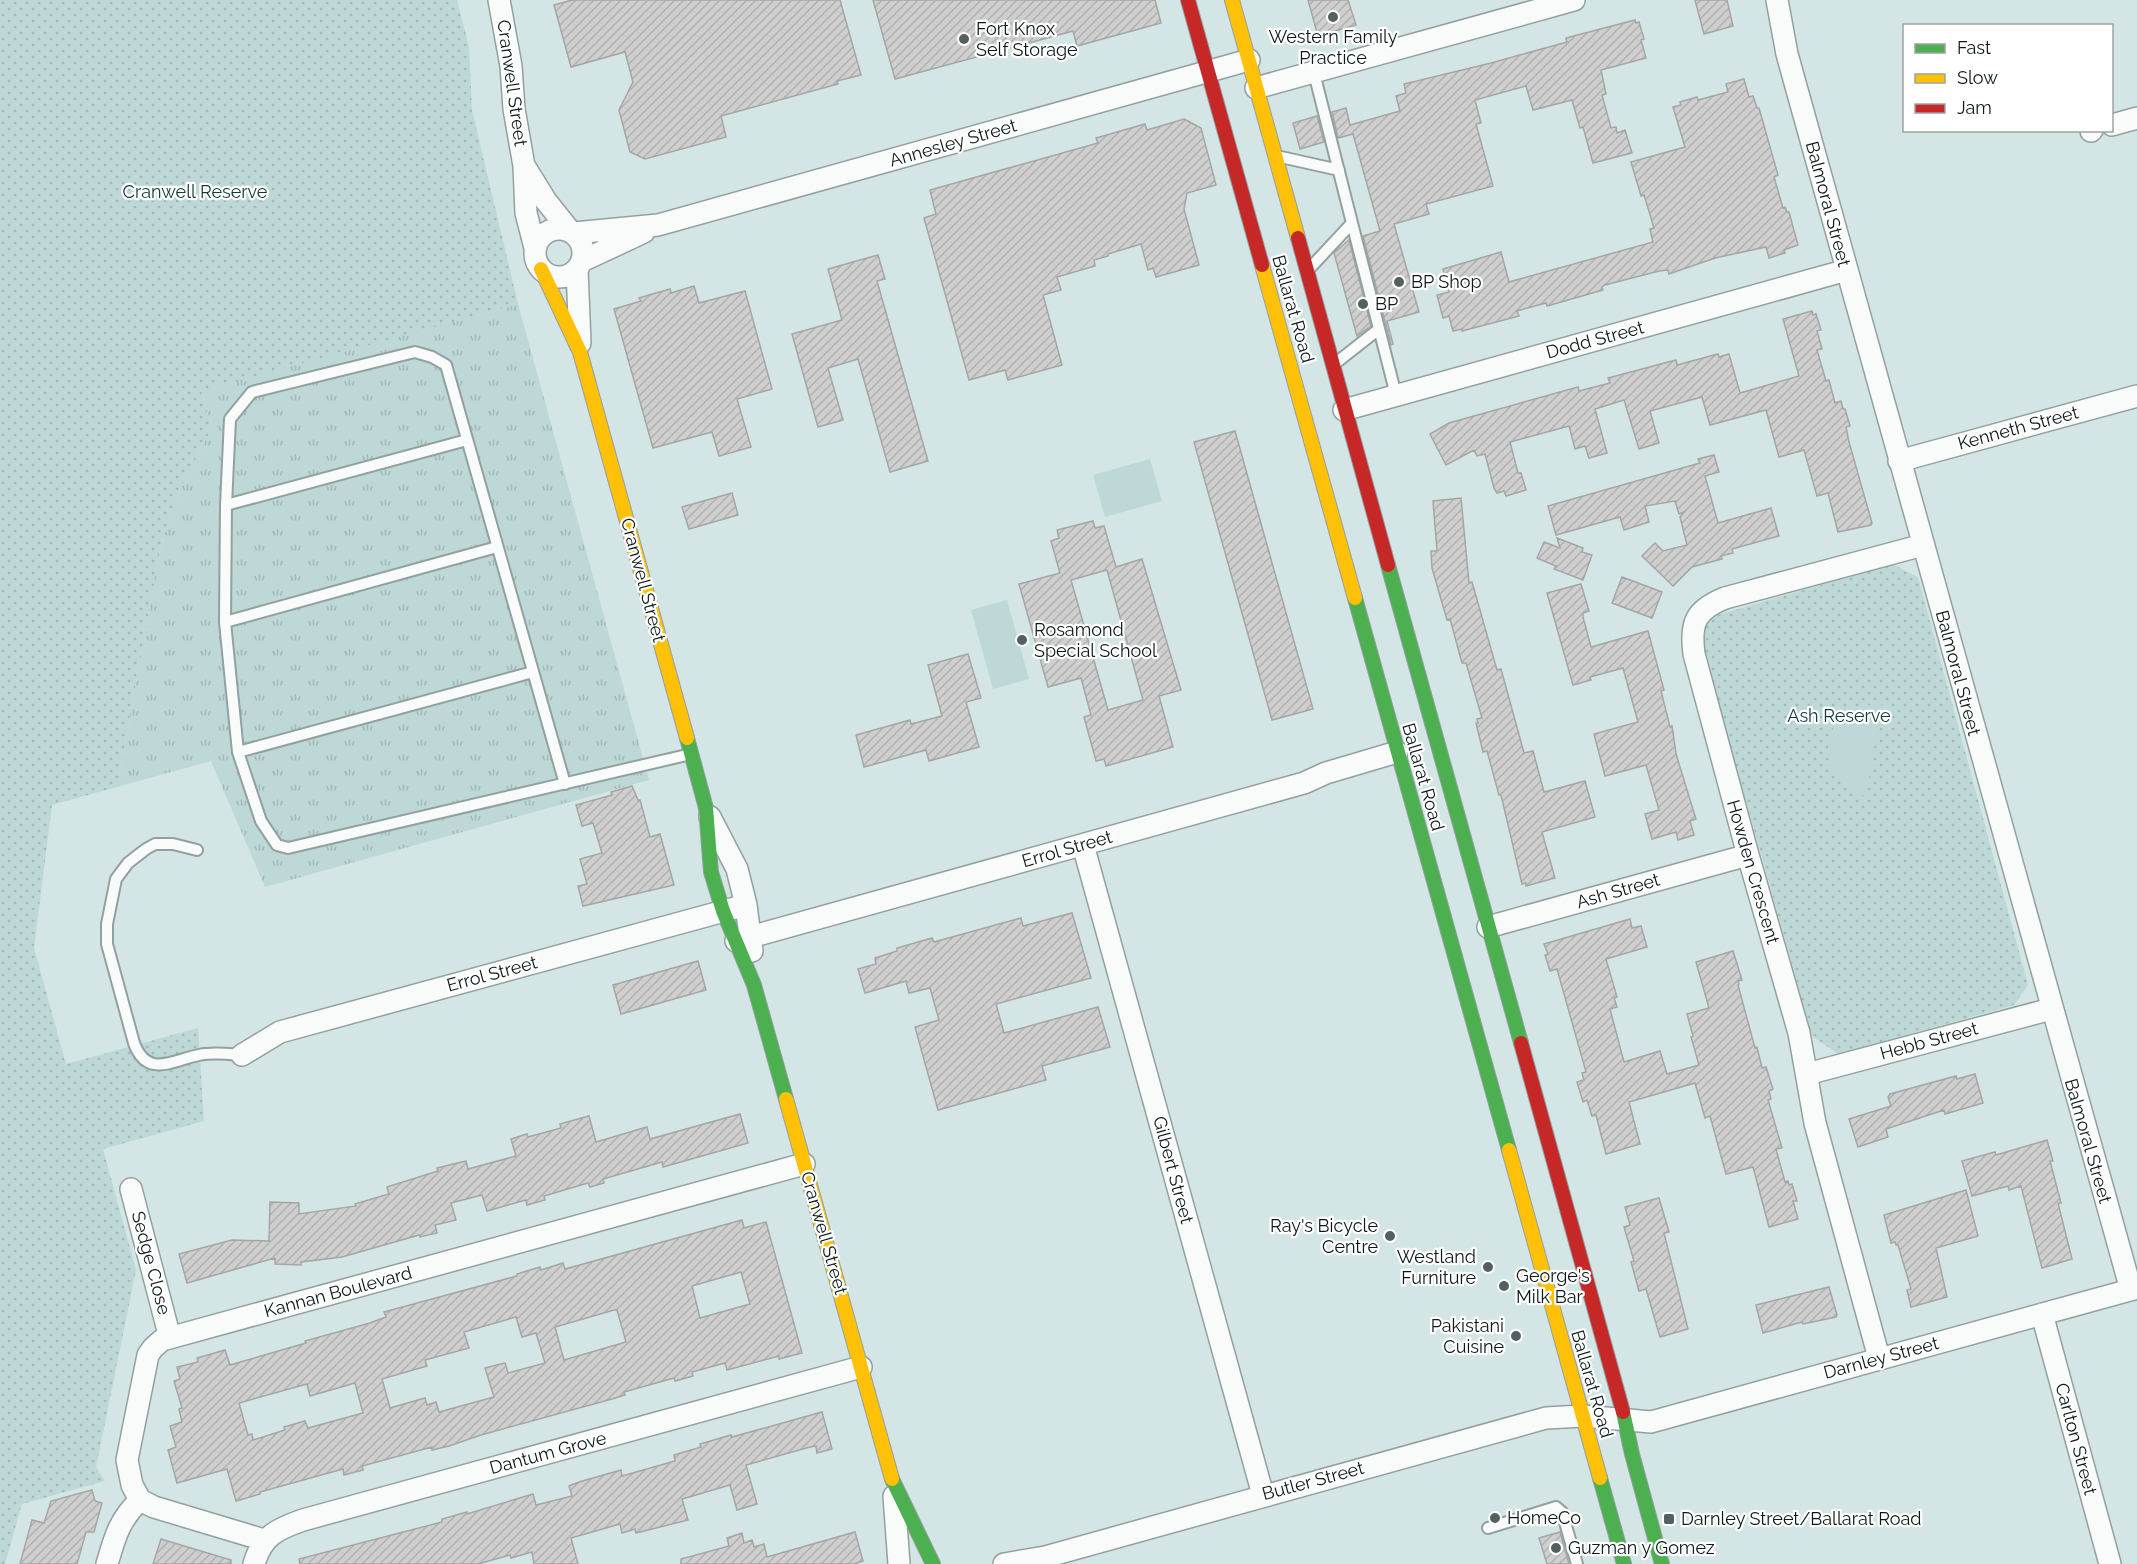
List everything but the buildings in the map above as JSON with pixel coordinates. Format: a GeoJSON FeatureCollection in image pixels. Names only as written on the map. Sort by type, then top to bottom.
{"type":"FeatureCollection","features":[{"type":"Feature","properties":{"kind":"main road","name":"Ballarat Road"},"geometry":{"type":"LineString","coordinates":[[1188,0],[1624,1564]]}},
{"type":"Feature","properties":{"kind":"main road","name":"Ballarat Road"},"geometry":{"type":"LineString","coordinates":[[1232,0],[1625,1419],[1632,1454],[1662,1564]]}},
{"type":"Feature","properties":{"kind":"main road","name":"Cranwell Street"},"geometry":{"type":"LineString","coordinates":[[541,269],[580,352],[705,808],[711,872],[723,911],[744,939]]}},
{"type":"Feature","properties":{"kind":"main road","name":"Cranwell Street"},"geometry":{"type":"LineString","coordinates":[[754,986],[893,1481],[931,1564]]}},
{"type":"Feature","properties":{"kind":"street","name":"Cranwell Street"},"geometry":{"type":"LineString","coordinates":[[499,0],[512,66],[514,109],[524,166],[526,213],[535,248]]}},
{"type":"Feature","properties":{"kind":"street"},"geometry":{"type":"LineString","coordinates":[[1256,88],[1314,73],[1506,9],[1574,0]]}},
{"type":"Feature","properties":{"kind":"street","name":"Balmoral Street"},"geometry":{"type":"LineString","coordinates":[[1767,0],[1787,54]]}},
{"type":"Feature","properties":{"kind":"street","name":"Balmoral Street"},"geometry":{"type":"LineString","coordinates":[[1777,0],[1787,54],[1846,270],[2051,1009],[2134,1289]]}},
{"type":"Feature","properties":{"kind":"street","name":"Annesley Street"},"geometry":{"type":"LineString","coordinates":[[572,232],[658,225],[1249,60]]}},
{"type":"Feature","properties":{"kind":"street"},"geometry":{"type":"LineString","coordinates":[[2113,125],[2137,118]]}},
{"type":"Feature","properties":{"kind":"street","name":"Cranwell Street"},"geometry":{"type":"LineString","coordinates":[[524,166],[546,201],[572,232]]}},
{"type":"Feature","properties":{"kind":"street","name":"Annesley Street"},"geometry":{"type":"LineString","coordinates":[[580,265],[658,225]]}},
{"type":"Feature","properties":{"kind":"street"},"geometry":{"type":"LineString","coordinates":[[563,228],[572,232],[582,246],[580,265],[571,274],[555,277],[541,269],[537,263],[535,248],[537,241],[548,231],[563,228]]}},
{"type":"Feature","properties":{"kind":"street","name":"Cranwell Street"},"geometry":{"type":"LineString","coordinates":[[580,265],[580,352]]}},
{"type":"Feature","properties":{"kind":"street","name":"Dodd Street"},"geometry":{"type":"LineString","coordinates":[[1344,410],[1846,270]]}},
{"type":"Feature","properties":{"kind":"street","name":"Kenneth Street"},"geometry":{"type":"LineString","coordinates":[[1899,461],[2137,396]]}},
{"type":"Feature","properties":{"kind":"street","name":"Howden Crescent"},"geometry":{"type":"LineString","coordinates":[[1879,1358],[1815,1123],[1799,1033],[1694,654],[1693,628],[1703,608],[1725,598],[1923,545]]}},
{"type":"Feature","properties":{"kind":"street","name":"Errol Street"},"geometry":{"type":"LineString","coordinates":[[744,939],[1305,783],[1326,773],[1397,752]]}},
{"type":"Feature","properties":{"kind":"street","name":"Cranwell Street"},"geometry":{"type":"LineString","coordinates":[[705,808],[737,869],[746,904],[744,939],[754,986]]}},
{"type":"Feature","properties":{"kind":"street","name":"Gilbert Street"},"geometry":{"type":"LineString","coordinates":[[1083,844],[1263,1495]]}},
{"type":"Feature","properties":{"kind":"street","name":"Ash Street"},"geometry":{"type":"LineString","coordinates":[[1488,927],[1748,855]]}},
{"type":"Feature","properties":{"kind":"street","name":"Errol Street"},"geometry":{"type":"LineString","coordinates":[[242,1054],[280,1032],[746,904]]}},
{"type":"Feature","properties":{"kind":"street","name":"Hebb Street"},"geometry":{"type":"LineString","coordinates":[[1807,1074],[2051,1009]]}},
{"type":"Feature","properties":{"kind":"street","name":"Kannan Boulevard"},"geometry":{"type":"LineString","coordinates":[[140,1500],[132,1485],[127,1460],[143,1371],[148,1355],[153,1347],[162,1340],[804,1164]]}},
{"type":"Feature","properties":{"kind":"street","name":"Sedge Close"},"geometry":{"type":"LineString","coordinates":[[130,1189],[171,1338]]}},
{"type":"Feature","properties":{"kind":"street","name":"Darnley Street"},"geometry":{"type":"LineString","coordinates":[[1583,1416],[1651,1422],[2134,1289]]}},
{"type":"Feature","properties":{"kind":"street","name":"Carlton Street"},"geometry":{"type":"LineString","coordinates":[[2042,1314],[2110,1564]]}},
{"type":"Feature","properties":{"kind":"street","name":"Dantum Grove"},"geometry":{"type":"LineString","coordinates":[[264,1540],[283,1527],[303,1520],[861,1367]]}},
{"type":"Feature","properties":{"kind":"street","name":"Butler Street"},"geometry":{"type":"LineString","coordinates":[[1004,1564],[1037,1560],[1263,1495],[1546,1418],[1583,1416]]}},
{"type":"Feature","properties":{"kind":"street","name":"Cranwell Street"},"geometry":{"type":"LineString","coordinates":[[893,1481],[899,1564]]}},
{"type":"Feature","properties":{"kind":"street"},"geometry":{"type":"LineString","coordinates":[[108,1564],[118,1528],[128,1512],[140,1500],[154,1507],[264,1540],[257,1551],[254,1564]]}},
{"type":"Feature","properties":{"kind":"street"},"geometry":{"type":"LineString","coordinates":[[914,1564],[931,1564]]}},
{"type":"Feature","properties":{"kind":"lane"},"geometry":{"type":"LineString","coordinates":[[1314,73],[1396,395]]}},
{"type":"Feature","properties":{"kind":"lane"},"geometry":{"type":"LineString","coordinates":[[1274,155],[1339,170]]}},
{"type":"Feature","properties":{"kind":"lane"},"geometry":{"type":"LineString","coordinates":[[1306,272],[1352,224]]}},
{"type":"Feature","properties":{"kind":"lane"},"geometry":{"type":"LineString","coordinates":[[1332,366],[1379,329]]}},
{"type":"Feature","properties":{"kind":"lane"},"geometry":{"type":"LineString","coordinates":[[565,784],[446,365],[432,357],[415,352],[252,392],[230,419],[226,505],[225,622],[238,752],[261,821],[277,845],[288,848],[565,784],[691,754]]}},
{"type":"Feature","properties":{"kind":"lane"},"geometry":{"type":"LineString","coordinates":[[226,505],[467,440]]}},
{"type":"Feature","properties":{"kind":"lane"},"geometry":{"type":"LineString","coordinates":[[225,622],[497,547]]}},
{"type":"Feature","properties":{"kind":"lane"},"geometry":{"type":"LineString","coordinates":[[238,752],[533,672]]}},
{"type":"Feature","properties":{"kind":"lane"},"geometry":{"type":"LineString","coordinates":[[197,850],[173,844],[155,844],[128,863],[116,879],[107,924],[107,944],[134,1043],[141,1056],[148,1062],[166,1065],[198,1055],[242,1054]]}},
{"type":"Feature","properties":{"kind":"lane"},"geometry":{"type":"LineString","coordinates":[[1488,1528],[1556,1507],[1562,1512],[1577,1564]]}},
{"type":"Feature","properties":{"kind":"green space","name":"Cranwell Reserve"},"geometry":{"type":"Polygon","coordinates":[[[0,0],[457,0],[469,47],[472,110],[518,304],[201,391],[212,428],[180,488],[161,545],[117,787],[52,805],[34,948],[66,1064],[198,1028],[204,1121],[103,1149],[136,1270],[96,1467],[105,1481],[22,1504],[5,1564],[0,1564],[0,0]]]}},
{"type":"Feature","properties":{"kind":"green space"},"geometry":{"type":"Polygon","coordinates":[[[518,304],[649,780],[265,887],[211,761],[117,787],[161,545],[180,488],[212,428],[201,390],[518,304]]]}},
{"type":"Feature","properties":{"kind":"green space"},"geometry":{"type":"Polygon","coordinates":[[[1150,459],[1162,501],[1105,517],[1093,475],[1150,459]]]}},
{"type":"Feature","properties":{"kind":"green space","name":"Ash Reserve"},"geometry":{"type":"Polygon","coordinates":[[[1892,564],[1918,577],[2028,985],[2014,1005],[1838,1054],[1812,1036],[1702,645],[1704,628],[1711,617],[1892,564]]]}},
{"type":"Feature","properties":{"kind":"green space"},"geometry":{"type":"Polygon","coordinates":[[[1007,600],[1029,679],[993,689],[971,610],[1007,600]]]}},
{"type":"Feature","properties":{"kind":"green space"},"geometry":{"type":"Polygon","coordinates":[[[1882,703],[1866,797],[1848,787],[1838,776],[1832,767],[1828,746],[1834,727],[1841,718],[1858,708],[1882,703]]]}},
{"type":"Feature","properties":{"kind":"traffic: fast"},"geometry":{"type":"LineString","coordinates":[[1388,565],[1521,1043]]}},
{"type":"Feature","properties":{"kind":"traffic: fast"},"geometry":{"type":"LineString","coordinates":[[1355,598],[1509,1150]]}},
{"type":"Feature","properties":{"kind":"traffic: fast"},"geometry":{"type":"LineString","coordinates":[[687,738],[706,808],[711,872],[723,911],[754,985],[786,1099]]}},
{"type":"Feature","properties":{"kind":"traffic: fast"},"geometry":{"type":"LineString","coordinates":[[1623,1412],[1662,1564]]}},
{"type":"Feature","properties":{"kind":"traffic: fast"},"geometry":{"type":"LineString","coordinates":[[1600,1478],[1624,1564]]}},
{"type":"Feature","properties":{"kind":"traffic: fast"},"geometry":{"type":"LineString","coordinates":[[892,1479],[933,1564]]}},
{"type":"Feature","properties":{"kind":"traffic: slow"},"geometry":{"type":"LineString","coordinates":[[1232,0],[1298,238]]}},
{"type":"Feature","properties":{"kind":"traffic: slow"},"geometry":{"type":"LineString","coordinates":[[1262,265],[1355,598]]}},
{"type":"Feature","properties":{"kind":"traffic: slow"},"geometry":{"type":"LineString","coordinates":[[541,269],[580,352],[687,738]]}},
{"type":"Feature","properties":{"kind":"traffic: slow"},"geometry":{"type":"LineString","coordinates":[[786,1099],[892,1479]]}},
{"type":"Feature","properties":{"kind":"traffic: slow"},"geometry":{"type":"LineString","coordinates":[[1509,1150],[1600,1478]]}},
{"type":"Feature","properties":{"kind":"traffic: jam"},"geometry":{"type":"LineString","coordinates":[[1188,0],[1262,265]]}},
{"type":"Feature","properties":{"kind":"traffic: jam"},"geometry":{"type":"LineString","coordinates":[[1298,238],[1388,565]]}},
{"type":"Feature","properties":{"kind":"traffic: jam"},"geometry":{"type":"LineString","coordinates":[[1521,1043],[1623,1412]]}},
{"type":"Feature","properties":{"kind":"place","name":"Western Family Practice"},"geometry":{"type":"Point","coordinates":[1333,17]}},
{"type":"Feature","properties":{"kind":"place","name":"Fort Knox Self Storage"},"geometry":{"type":"Point","coordinates":[964,39]}},
{"type":"Feature","properties":{"kind":"place","name":"BP Shop"},"geometry":{"type":"Point","coordinates":[1399,282]}},
{"type":"Feature","properties":{"kind":"place","name":"BP"},"geometry":{"type":"Point","coordinates":[1363,304]}},
{"type":"Feature","properties":{"kind":"place","name":"Rosamond Special School"},"geometry":{"type":"Point","coordinates":[1022,640]}},
{"type":"Feature","properties":{"kind":"place","name":"Ray's Bicycle Centre"},"geometry":{"type":"Point","coordinates":[1390,1236]}},
{"type":"Feature","properties":{"kind":"place","name":"Westland Furniture"},"geometry":{"type":"Point","coordinates":[1488,1267]}},
{"type":"Feature","properties":{"kind":"place","name":"George's Milk Bar"},"geometry":{"type":"Point","coordinates":[1504,1286]}},
{"type":"Feature","properties":{"kind":"place","name":"Pakistani Cuisine"},"geometry":{"type":"Point","coordinates":[1516,1336]}},
{"type":"Feature","properties":{"kind":"place","name":"HomeCo"},"geometry":{"type":"Point","coordinates":[1495,1518]}},
{"type":"Feature","properties":{"kind":"place","name":"Darnley Street/Ballarat Road"},"geometry":{"type":"Point","coordinates":[1669,1519]}},
{"type":"Feature","properties":{"kind":"place","name":"Guzman y Gomez"},"geometry":{"type":"Point","coordinates":[1556,1548]}}]}
